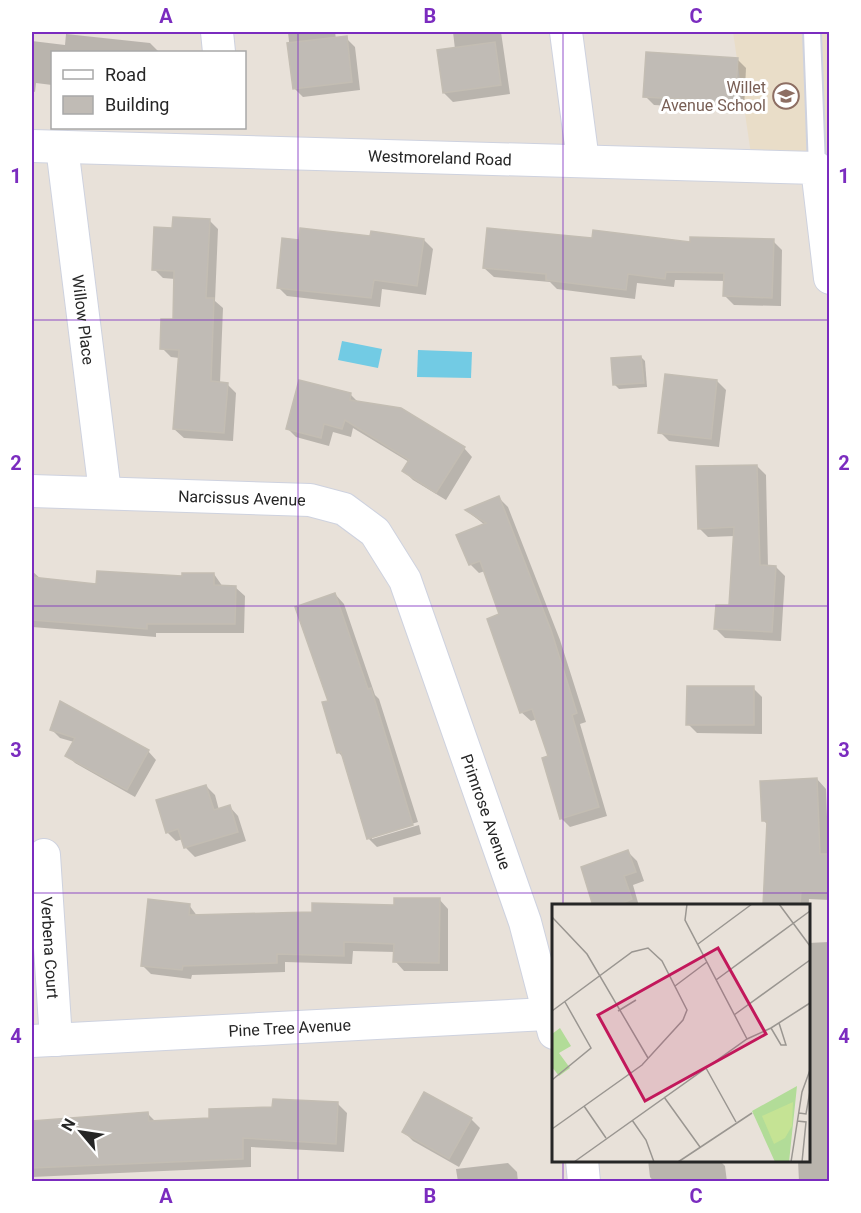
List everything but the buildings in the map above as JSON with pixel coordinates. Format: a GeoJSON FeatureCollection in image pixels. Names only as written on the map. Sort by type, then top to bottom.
{"type":"FeatureCollection","features":[{"type":"Feature","properties":{"kind":"street"},"geometry":{"type":"LineString","coordinates":[[217,32],[219,51]]}},
{"type":"Feature","properties":{"kind":"street"},"geometry":{"type":"LineString","coordinates":[[566,32],[583,161]]}},
{"type":"Feature","properties":{"kind":"street","name":"Westmoreland Road"},"geometry":{"type":"LineString","coordinates":[[47,146],[230,139],[583,161],[817,168]]}},
{"type":"Feature","properties":{"kind":"street","name":"Willow Place"},"geometry":{"type":"LineString","coordinates":[[47,146],[105,492]]}},
{"type":"Feature","properties":{"kind":"street"},"geometry":{"type":"LineString","coordinates":[[817,168],[830,278]]}},
{"type":"Feature","properties":{"kind":"street","name":"Narcissus Avenue"},"geometry":{"type":"LineString","coordinates":[[32,491],[310,500],[344,509],[375,532],[410,593]]}},
{"type":"Feature","properties":{"kind":"street","name":"Primrose Avenue"},"geometry":{"type":"LineString","coordinates":[[410,593],[525,922],[550,1023]]}},
{"type":"Feature","properties":{"kind":"street","name":"Verbena Court"},"geometry":{"type":"LineString","coordinates":[[44,855],[44,1040]]}},
{"type":"Feature","properties":{"kind":"street","name":"Pine Tree Avenue"},"geometry":{"type":"LineString","coordinates":[[44,1040],[550,1023]]}},
{"type":"Feature","properties":{"kind":"street"},"geometry":{"type":"LineString","coordinates":[[582,1162],[584,1182]]}},
{"type":"Feature","properties":{"kind":"lane"},"geometry":{"type":"LineString","coordinates":[[812,32],[817,168]]}},
{"type":"Feature","properties":{"kind":"shaded area","name":"Willet Avenue School"},"geometry":{"type":"Polygon","coordinates":[[[733,32],[829,32],[829,166],[752,161],[733,32]]]}},
{"type":"Feature","properties":{"kind":"water"},"geometry":{"type":"Polygon","coordinates":[[[342,341],[382,349],[378,368],[338,360],[342,341]]]}},
{"type":"Feature","properties":{"kind":"water"},"geometry":{"type":"Polygon","coordinates":[[[418,350],[472,352],[471,378],[417,377],[418,350]]]}},
{"type":"Feature","properties":{"kind":"place","name":"Willet Avenue School"},"geometry":{"type":"Point","coordinates":[786,96]}}]}
